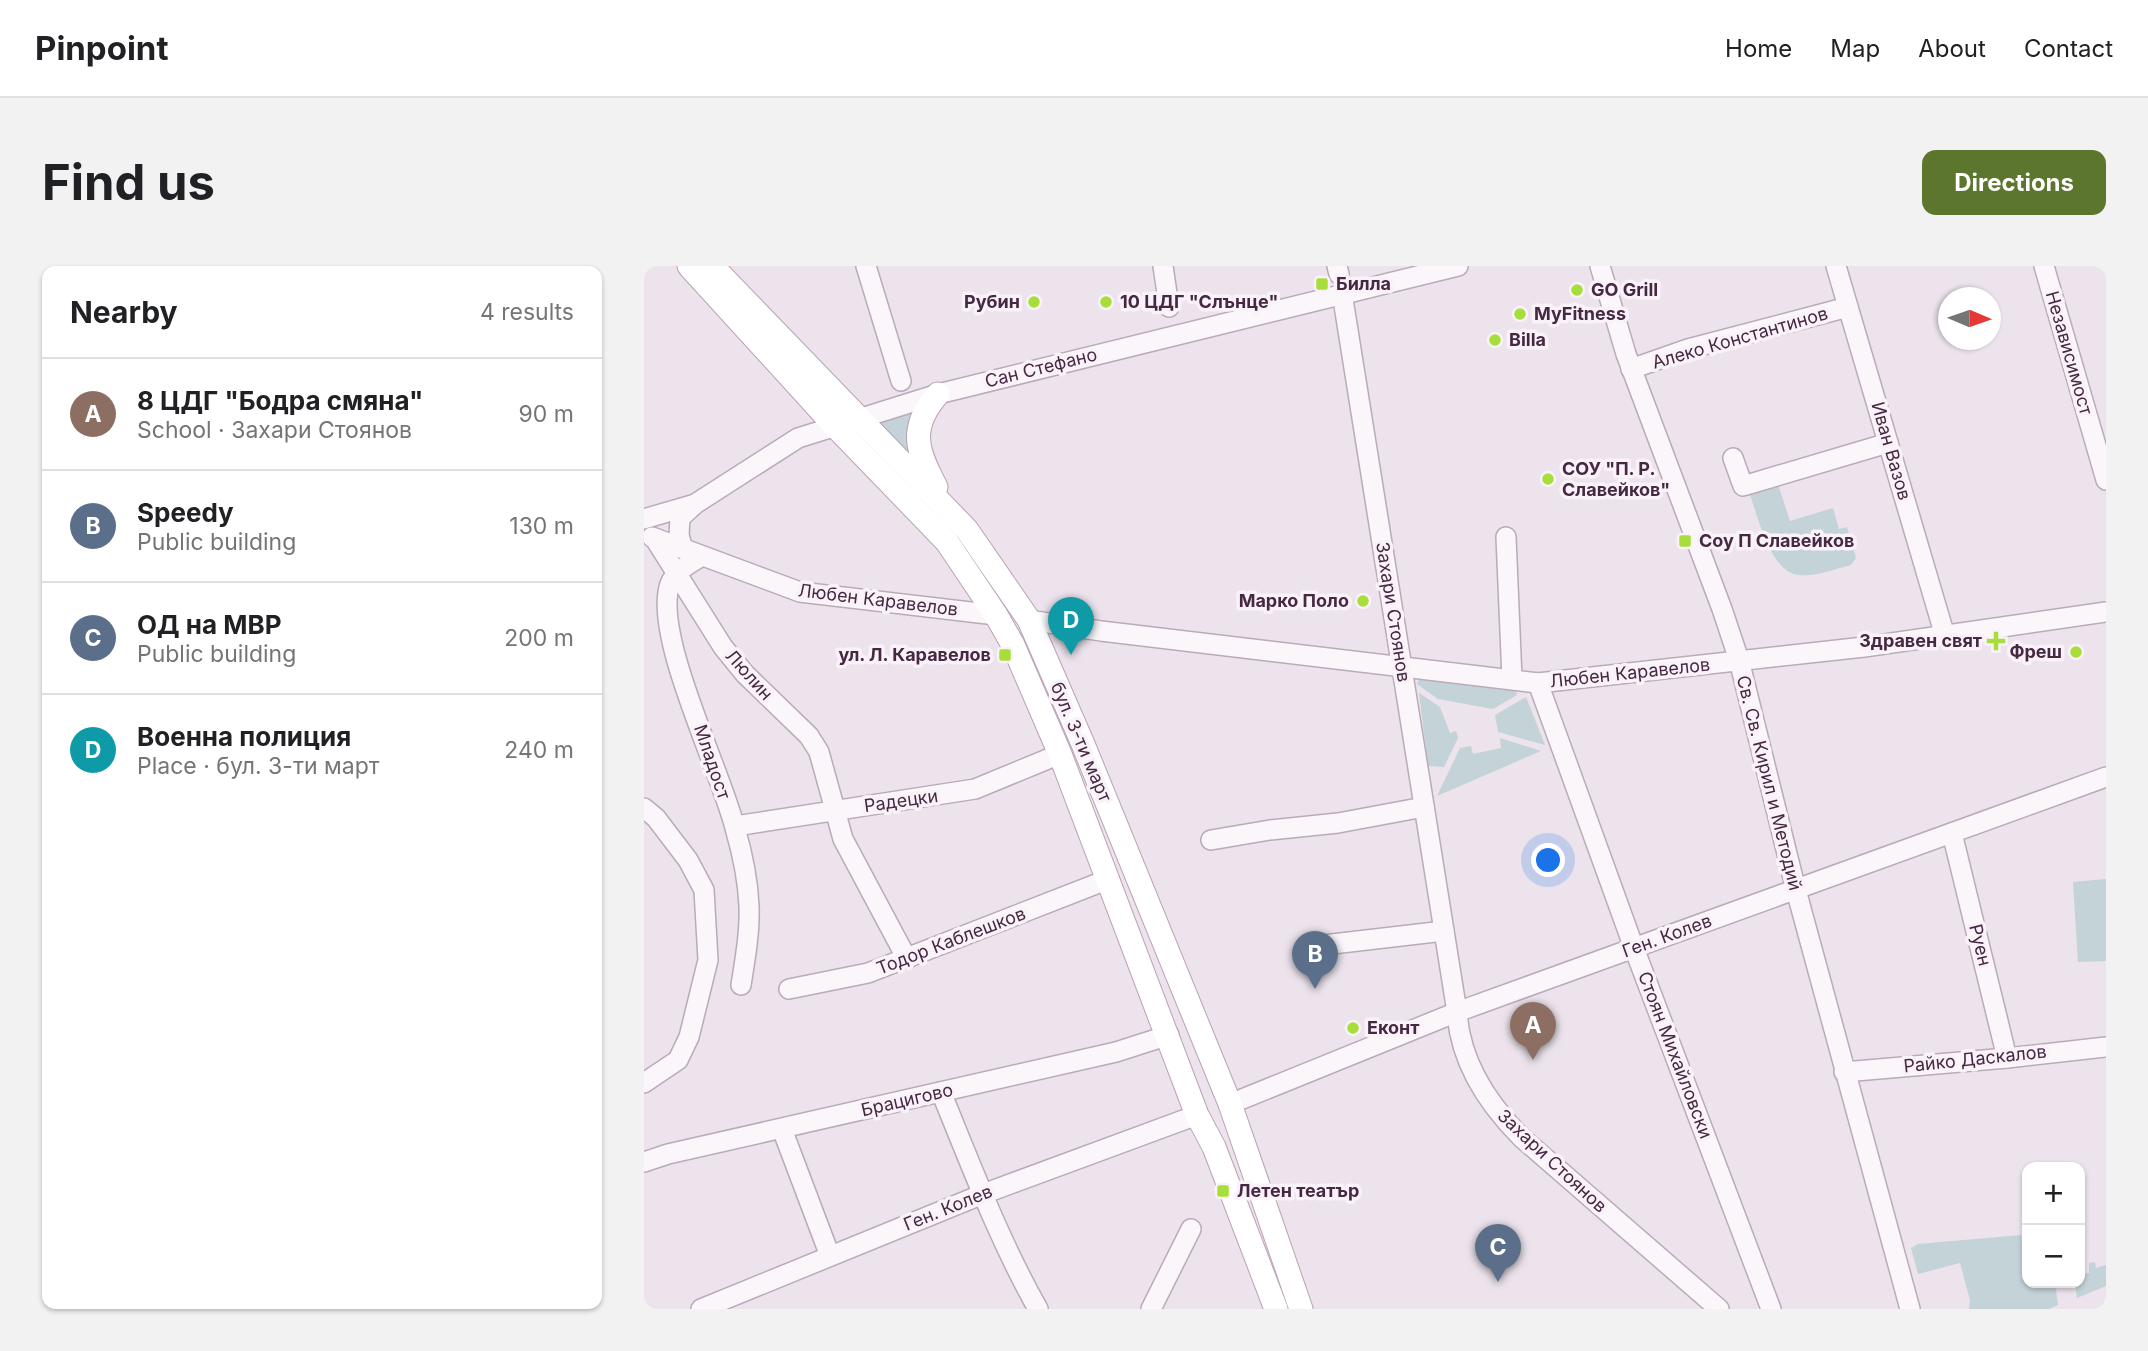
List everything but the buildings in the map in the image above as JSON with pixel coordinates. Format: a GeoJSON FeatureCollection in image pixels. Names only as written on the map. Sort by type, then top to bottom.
{"type":"FeatureCollection","features":[{"type":"Feature","properties":{"kind":"main road","name":"бул. 3-ти март"},"geometry":{"type":"LineString","coordinates":[[689,266],[834,425],[947,542],[1013,645],[1060,754],[1197,1113],[1217,1156],[1276,1309]]}},
{"type":"Feature","properties":{"kind":"main road","name":"бул. 3-ти март"},"geometry":{"type":"LineString","coordinates":[[712,266],[967,530],[1029,620],[1083,744],[1230,1103],[1301,1309]]}},
{"type":"Feature","properties":{"kind":"main road"},"geometry":{"type":"LineString","coordinates":[[938,394],[923,414],[917,439],[922,457],[945,506]]}},
{"type":"Feature","properties":{"kind":"main road"},"geometry":{"type":"LineString","coordinates":[[1208,1091],[1220,1092],[1230,1103],[1230,1116],[1222,1125],[1209,1126],[1197,1113],[1200,1096],[1208,1091]]}},
{"type":"Feature","properties":{"kind":"street"},"geometry":{"type":"LineString","coordinates":[[866,266],[901,381]]}},
{"type":"Feature","properties":{"kind":"street"},"geometry":{"type":"LineString","coordinates":[[1163,266],[1169,307]]}},
{"type":"Feature","properties":{"kind":"street","name":"Сан Стефано"},"geometry":{"type":"LineString","coordinates":[[644,519],[695,504],[798,438],[834,425],[1339,278],[1458,266]]}},
{"type":"Feature","properties":{"kind":"street","name":"Св. Св. Кирил и Методий"},"geometry":{"type":"LineString","coordinates":[[1600,266],[1631,369],[1739,660],[1796,890],[1910,1309]]}},
{"type":"Feature","properties":{"kind":"street","name":"Иван Вазов"},"geometry":{"type":"LineString","coordinates":[[1836,266],[1945,636]]}},
{"type":"Feature","properties":{"kind":"street","name":"Независимост"},"geometry":{"type":"LineString","coordinates":[[2044,266],[2106,480]]}},
{"type":"Feature","properties":{"kind":"street"},"geometry":{"type":"LineString","coordinates":[[2057,311],[2060,266]]}},
{"type":"Feature","properties":{"kind":"street","name":"Захари Стоянов"},"geometry":{"type":"LineString","coordinates":[[1339,278],[1459,1032],[1471,1065],[1497,1113],[1522,1138],[1719,1309]]}},
{"type":"Feature","properties":{"kind":"street","name":"Алеко Константинов"},"geometry":{"type":"LineString","coordinates":[[1631,369],[1688,349],[1848,307]]}},
{"type":"Feature","properties":{"kind":"street"},"geometry":{"type":"LineString","coordinates":[[1733,458],[1743,486],[1888,443]]}},
{"type":"Feature","properties":{"kind":"street"},"geometry":{"type":"LineString","coordinates":[[678,573],[692,552],[679,535],[680,518],[695,504]]}},
{"type":"Feature","properties":{"kind":"street","name":"Любен Каравелов"},"geometry":{"type":"LineString","coordinates":[[649,537],[800,592],[996,615]]}},
{"type":"Feature","properties":{"kind":"street","name":"Люлин"},"geometry":{"type":"LineString","coordinates":[[649,537],[678,573],[723,647],[745,674],[809,736],[819,752],[843,839],[906,959]]}},
{"type":"Feature","properties":{"kind":"street"},"geometry":{"type":"LineString","coordinates":[[1506,537],[1512,679]]}},
{"type":"Feature","properties":{"kind":"street","name":"Младост"},"geometry":{"type":"LineString","coordinates":[[678,573],[670,583],[667,610],[669,630],[735,826],[749,906],[741,985]]}},
{"type":"Feature","properties":{"kind":"street","name":"Любен Каравелов"},"geometry":{"type":"LineString","coordinates":[[1029,620],[1538,683],[1864,647],[2106,612]]}},
{"type":"Feature","properties":{"kind":"street","name":"Стоян Михайловски"},"geometry":{"type":"LineString","coordinates":[[1538,683],[1634,948],[1771,1309]]}},
{"type":"Feature","properties":{"kind":"street","name":"Радецки"},"geometry":{"type":"LineString","coordinates":[[735,826],[975,789],[1060,754]]}},
{"type":"Feature","properties":{"kind":"street","name":"Ген. Колев"},"geometry":{"type":"LineString","coordinates":[[1230,1103],[1457,1012],[2106,777]]}},
{"type":"Feature","properties":{"kind":"street"},"geometry":{"type":"LineString","coordinates":[[1211,840],[1338,823],[1424,807]]}},
{"type":"Feature","properties":{"kind":"street"},"geometry":{"type":"LineString","coordinates":[[644,808],[656,818],[688,860],[704,890],[708,960],[688,1037],[678,1060],[644,1083]]}},
{"type":"Feature","properties":{"kind":"street","name":"Руен"},"geometry":{"type":"LineString","coordinates":[[1952,833],[2007,1058]]}},
{"type":"Feature","properties":{"kind":"street","name":"Тодор Каблешков"},"geometry":{"type":"LineString","coordinates":[[789,989],[842,980],[906,959],[1109,879]]}},
{"type":"Feature","properties":{"kind":"street"},"geometry":{"type":"LineString","coordinates":[[1315,946],[1444,931]]}},
{"type":"Feature","properties":{"kind":"street","name":"Брацигово"},"geometry":{"type":"LineString","coordinates":[[644,1163],[668,1154],[1116,1052],[1169,1035]]}},
{"type":"Feature","properties":{"kind":"street","name":"Райко Даскалов"},"geometry":{"type":"LineString","coordinates":[[1844,1072],[2007,1058],[2106,1046]]}},
{"type":"Feature","properties":{"kind":"street"},"geometry":{"type":"LineString","coordinates":[[941,1092],[982,1194],[1038,1309]]}},
{"type":"Feature","properties":{"kind":"street","name":"Ген. Колев"},"geometry":{"type":"LineString","coordinates":[[701,1309],[982,1194],[1197,1113]]}},
{"type":"Feature","properties":{"kind":"street"},"geometry":{"type":"LineString","coordinates":[[782,1129],[830,1256]]}},
{"type":"Feature","properties":{"kind":"street"},"geometry":{"type":"LineString","coordinates":[[1152,1309],[1191,1229]]}},
{"type":"Feature","properties":{"kind":"shaded area"},"geometry":{"type":"Polygon","coordinates":[[[916,412],[909,443],[910,461],[876,423],[916,412]]]}},
{"type":"Feature","properties":{"kind":"shaded area"},"geometry":{"type":"Polygon","coordinates":[[[1777,481],[1790,521],[1833,508],[1839,529],[1847,527],[1856,558],[1851,565],[1818,574],[1798,575],[1779,563],[1760,526],[1748,489],[1777,481]]]}},
{"type":"Feature","properties":{"kind":"shaded area"},"geometry":{"type":"Polygon","coordinates":[[[1419,679],[1516,691],[1517,695],[1493,709],[1438,699],[1417,684],[1419,679]]]}},
{"type":"Feature","properties":{"kind":"shaded area"},"geometry":{"type":"Polygon","coordinates":[[[1419,693],[1440,707],[1450,733],[1456,731],[1458,738],[1444,767],[1428,766],[1419,693]]]}},
{"type":"Feature","properties":{"kind":"shaded area"},"geometry":{"type":"Polygon","coordinates":[[[1526,697],[1545,745],[1498,732],[1495,715],[1526,697]]]}},
{"type":"Feature","properties":{"kind":"shaded area"},"geometry":{"type":"Polygon","coordinates":[[[1500,738],[1541,751],[1437,796],[1460,748],[1471,746],[1473,754],[1501,748],[1500,738]]]}},
{"type":"Feature","properties":{"kind":"shaded area"},"geometry":{"type":"Polygon","coordinates":[[[2106,879],[2106,961],[2078,962],[2073,882],[2106,879]]]}},
{"type":"Feature","properties":{"kind":"shaded area"},"geometry":{"type":"Polygon","coordinates":[[[2021,1235],[2022,1288],[2056,1288],[2058,1305],[2049,1309],[1969,1309],[1970,1300],[1960,1263],[1918,1274],[1911,1248],[1918,1244],[2021,1235]]]}},
{"type":"Feature","properties":{"kind":"shaded area"},"geometry":{"type":"Polygon","coordinates":[[[2095,1262],[2096,1268],[2106,1265],[2106,1286],[2077,1298],[2076,1288],[2085,1288],[2085,1273],[2089,1273],[2089,1263],[2095,1262]]]}},
{"type":"Feature","properties":{"kind":"place","name":"Билла"},"geometry":{"type":"Point","coordinates":[1322,284]}},
{"type":"Feature","properties":{"kind":"place","name":"GO Grill"},"geometry":{"type":"Point","coordinates":[1577,290]}},
{"type":"Feature","properties":{"kind":"place","name":"Рубин"},"geometry":{"type":"Point","coordinates":[1034,302]}},
{"type":"Feature","properties":{"kind":"place","name":"10 ЦДГ \"Слънце\""},"geometry":{"type":"Point","coordinates":[1106,302]}},
{"type":"Feature","properties":{"kind":"place","name":"MyFitness"},"geometry":{"type":"Point","coordinates":[1520,314]}},
{"type":"Feature","properties":{"kind":"place","name":"Billa"},"geometry":{"type":"Point","coordinates":[1495,340]}},
{"type":"Feature","properties":{"kind":"place","name":"СОУ \"П. Р. Славейков\""},"geometry":{"type":"Point","coordinates":[1548,479]}},
{"type":"Feature","properties":{"kind":"place","name":"Соу П Славейков"},"geometry":{"type":"Point","coordinates":[1685,541]}},
{"type":"Feature","properties":{"kind":"place","name":"Марко Поло"},"geometry":{"type":"Point","coordinates":[1363,601]}},
{"type":"Feature","properties":{"kind":"place","name":"Здравен свят"},"geometry":{"type":"Point","coordinates":[1996,641]}},
{"type":"Feature","properties":{"kind":"place","name":"Фреш"},"geometry":{"type":"Point","coordinates":[2076,652]}},
{"type":"Feature","properties":{"kind":"place","name":"ул. Л. Каравелов"},"geometry":{"type":"Point","coordinates":[1005,655]}},
{"type":"Feature","properties":{"kind":"place","name":"Военна полиция"},"geometry":{"type":"Point","coordinates":[1071,655]}},
{"type":"Feature","properties":{"kind":"place","name":"Speedy"},"geometry":{"type":"Point","coordinates":[1315,989]}},
{"type":"Feature","properties":{"kind":"place","name":"Еконт"},"geometry":{"type":"Point","coordinates":[1353,1028]}},
{"type":"Feature","properties":{"kind":"place","name":"8 ЦДГ \"Бодра смяна\""},"geometry":{"type":"Point","coordinates":[1533,1060]}},
{"type":"Feature","properties":{"kind":"place","name":"Летен театър"},"geometry":{"type":"Point","coordinates":[1223,1191]}},
{"type":"Feature","properties":{"kind":"place","name":"ОД на МВР"},"geometry":{"type":"Point","coordinates":[1498,1282]}}]}
